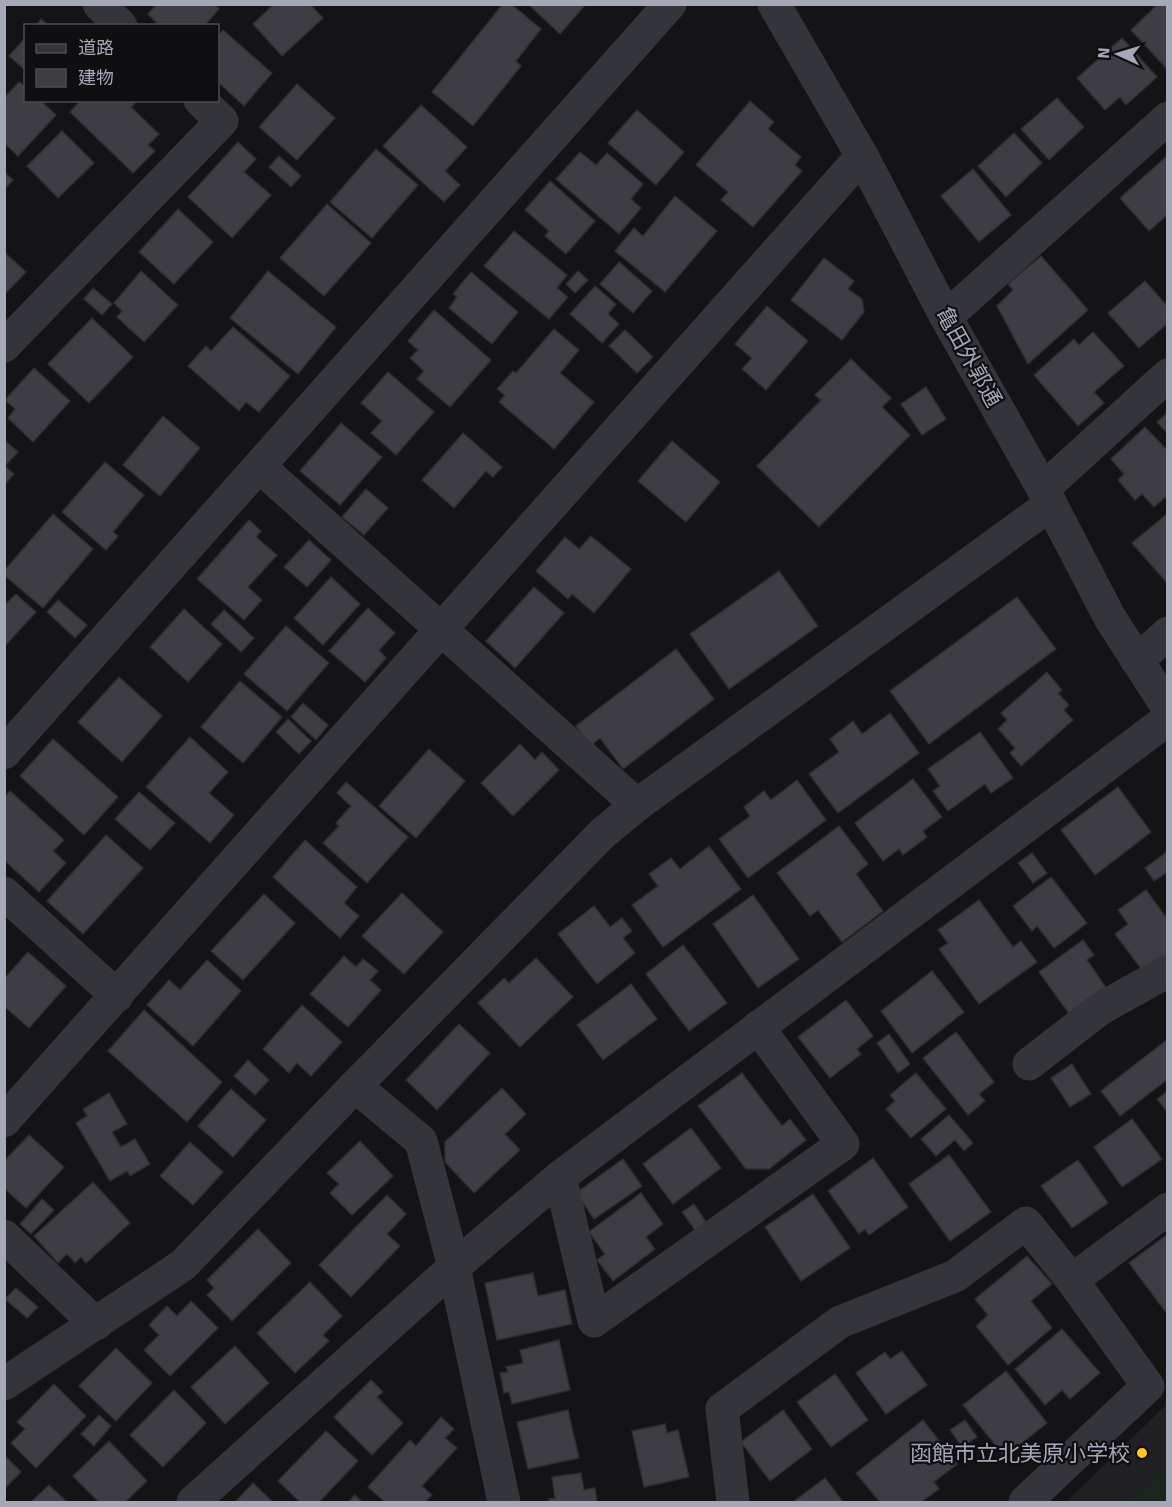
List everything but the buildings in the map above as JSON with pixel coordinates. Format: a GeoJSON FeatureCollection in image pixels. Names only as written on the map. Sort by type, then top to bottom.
{"type":"FeatureCollection","features":[{"type":"Feature","properties":{"kind":"street"},"geometry":{"type":"LineString","coordinates":[[99,4],[119,24]]}},
{"type":"Feature","properties":{"kind":"street"},"geometry":{"type":"LineString","coordinates":[[4,753],[670,4]]}},
{"type":"Feature","properties":{"kind":"street","name":"亀田外郭通"},"geometry":{"type":"LineString","coordinates":[[774,4],[862,156],[946,317],[1047,496],[1110,618],[1167,708]]}},
{"type":"Feature","properties":{"kind":"street"},"geometry":{"type":"LineString","coordinates":[[4,346],[222,121],[202,102]]}},
{"type":"Feature","properties":{"kind":"street"},"geometry":{"type":"LineString","coordinates":[[946,317],[1167,118]]}},
{"type":"Feature","properties":{"kind":"street"},"geometry":{"type":"LineString","coordinates":[[4,1121],[862,156]]}},
{"type":"Feature","properties":{"kind":"street"},"geometry":{"type":"LineString","coordinates":[[4,1384],[183,1265],[603,833],[1047,496],[1167,375]]}},
{"type":"Feature","properties":{"kind":"street"},"geometry":{"type":"LineString","coordinates":[[260,467],[637,805]]}},
{"type":"Feature","properties":{"kind":"street"},"geometry":{"type":"LineString","coordinates":[[1137,661],[1167,633]]}},
{"type":"Feature","properties":{"kind":"street"},"geometry":{"type":"LineString","coordinates":[[193,1503],[454,1267],[560,1177],[1167,719]]}},
{"type":"Feature","properties":{"kind":"street"},"geometry":{"type":"LineString","coordinates":[[4,893],[117,996]]}},
{"type":"Feature","properties":{"kind":"street"},"geometry":{"type":"LineString","coordinates":[[1029,1064],[1100,1009],[1167,971]]}},
{"type":"Feature","properties":{"kind":"street"},"geometry":{"type":"LineString","coordinates":[[560,1177],[594,1322],[843,1144],[758,1027]]}},
{"type":"Feature","properties":{"kind":"street"},"geometry":{"type":"LineString","coordinates":[[355,1086],[421,1141],[454,1267],[504,1503]]}},
{"type":"Feature","properties":{"kind":"street"},"geometry":{"type":"LineString","coordinates":[[1072,1280],[1167,1209]]}},
{"type":"Feature","properties":{"kind":"street"},"geometry":{"type":"LineString","coordinates":[[733,1503],[722,1408],[840,1322],[955,1276],[1026,1223],[1072,1280],[1148,1386],[1025,1503]]}},
{"type":"Feature","properties":{"kind":"street"},"geometry":{"type":"LineString","coordinates":[[4,1236],[96,1324]]}},
{"type":"Feature","properties":{"kind":"shaded area","name":"函館市立北美原小学校"},"geometry":{"type":"Polygon","coordinates":[[[1167,1404],[1167,1502],[1066,1502],[1167,1404]]]}},
{"type":"Feature","properties":{"kind":"shaded area"},"geometry":{"type":"Polygon","coordinates":[[[1167,1468],[1167,1502],[1124,1502],[1167,1468]]]}},
{"type":"Feature","properties":{"kind":"place","name":"函館市立北美原小学校"},"geometry":{"type":"Point","coordinates":[1142,1453]}}]}
